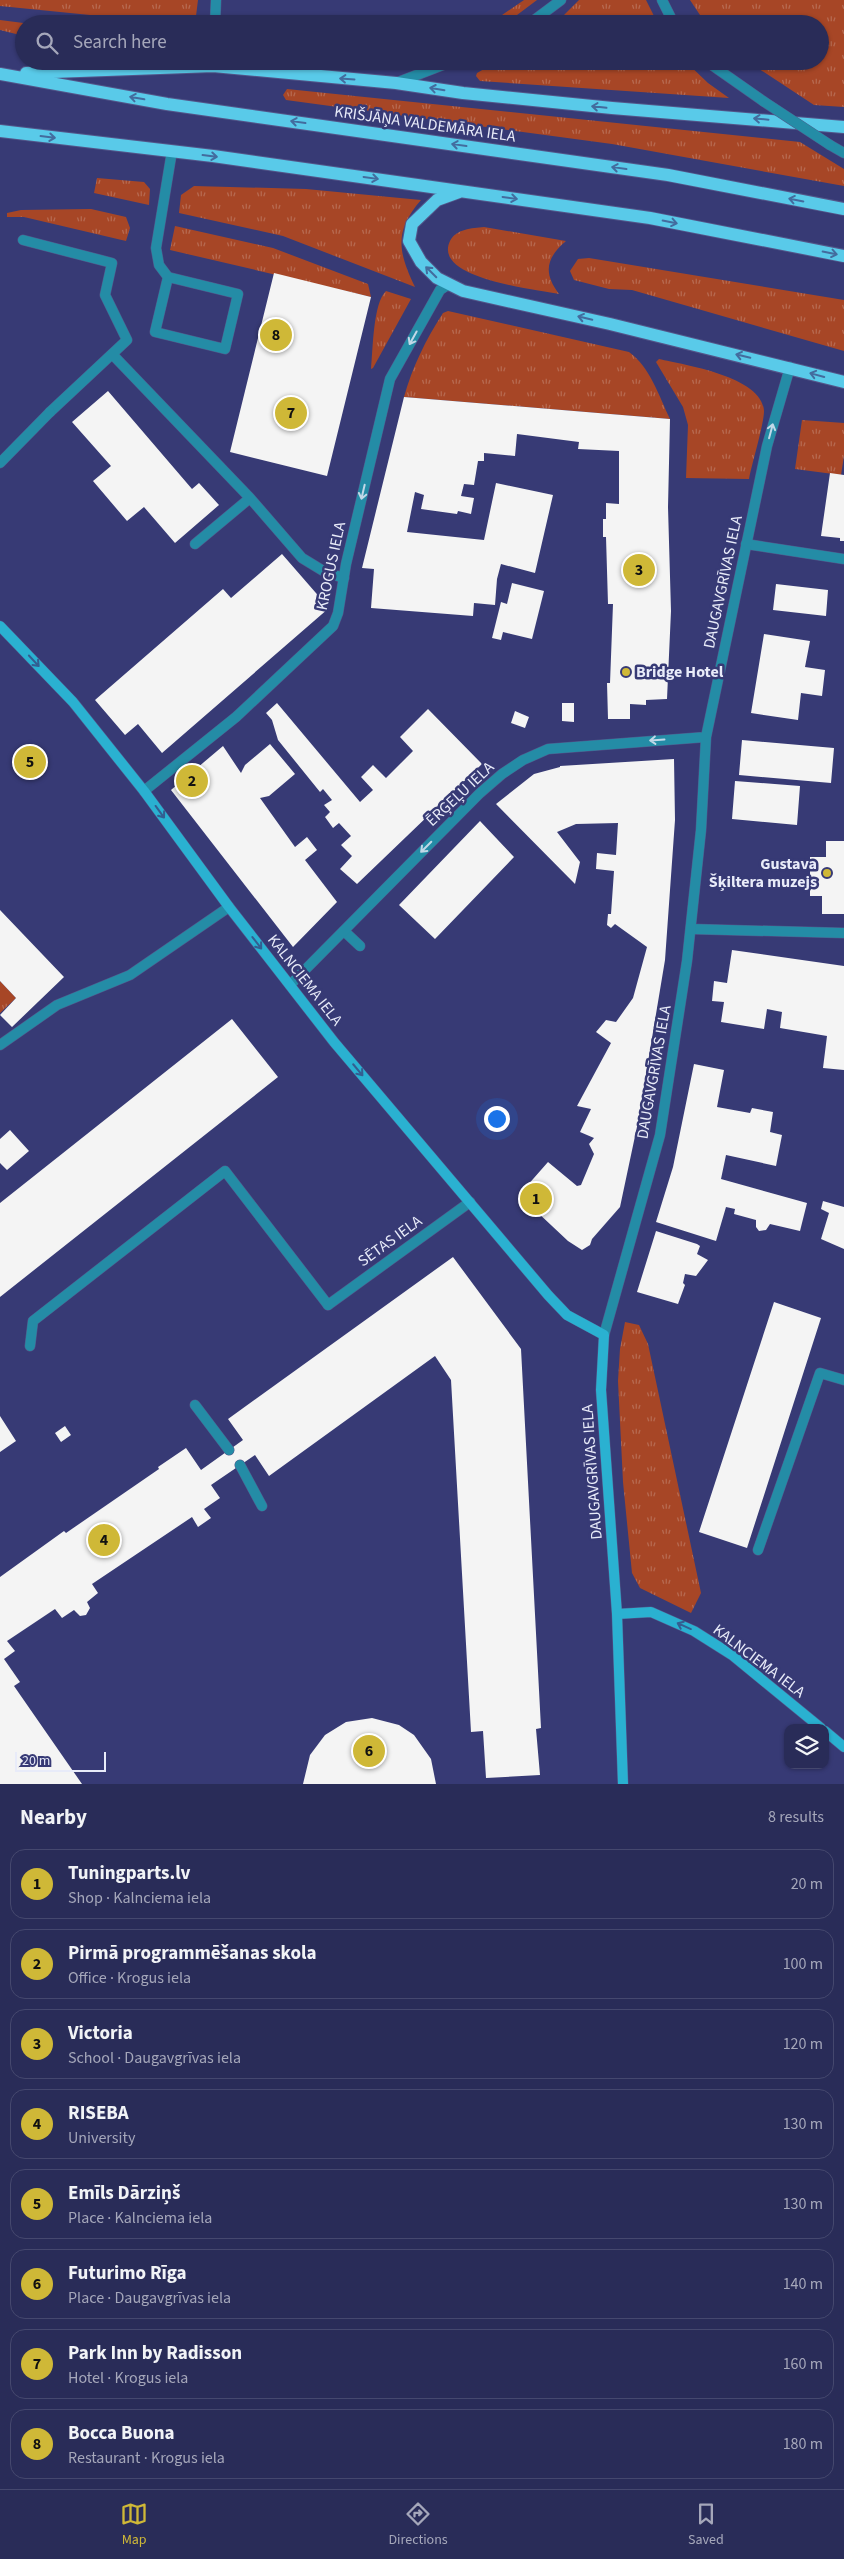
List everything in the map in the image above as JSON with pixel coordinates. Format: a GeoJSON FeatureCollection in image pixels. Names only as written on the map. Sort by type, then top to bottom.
{"type":"FeatureCollection","features":[{"type":"Feature","properties":{"kind":"main road"},"geometry":{"type":"LineString","coordinates":[[0,74],[85,70]]}},
{"type":"Feature","properties":{"kind":"main road"},"geometry":{"type":"LineString","coordinates":[[271,70],[396,83],[463,93],[612,108],[844,127]]}},
{"type":"Feature","properties":{"kind":"main road","name":"KRIŠJĀŅA VALDEMĀRA IELA"},"geometry":{"type":"LineString","coordinates":[[0,74],[167,104],[668,175],[844,209]]}},
{"type":"Feature","properties":{"kind":"main road"},"geometry":{"type":"LineString","coordinates":[[0,131],[172,151],[650,218],[844,256]]}},
{"type":"Feature","properties":{"kind":"main road"},"geometry":{"type":"LineString","coordinates":[[462,191],[437,200],[412,224],[409,241],[421,262],[438,278],[462,291],[844,382]]}},
{"type":"Feature","properties":{"kind":"street"},"geometry":{"type":"LineString","coordinates":[[215,15],[216,0]]}},
{"type":"Feature","properties":{"kind":"street"},"geometry":{"type":"LineString","coordinates":[[541,15],[561,0]]}},
{"type":"Feature","properties":{"kind":"street"},"geometry":{"type":"LineString","coordinates":[[662,0],[670,15]]}},
{"type":"Feature","properties":{"kind":"street"},"geometry":{"type":"LineString","coordinates":[[396,83],[430,70]]}},
{"type":"Feature","properties":{"kind":"street"},"geometry":{"type":"LineString","coordinates":[[719,70],[844,153]]}},
{"type":"Feature","properties":{"kind":"street"},"geometry":{"type":"LineString","coordinates":[[168,276],[155,332],[225,349],[238,294],[168,276],[159,265],[156,248],[172,151]]}},
{"type":"Feature","properties":{"kind":"street"},"geometry":{"type":"LineString","coordinates":[[0,463],[50,412],[127,340],[105,295],[112,263],[22,240]]}},
{"type":"Feature","properties":{"kind":"street","name":"KROGUS IELA"},"geometry":{"type":"LineString","coordinates":[[144,791],[236,717],[333,626],[338,613],[344,578],[390,379],[440,290],[449,284]]}},
{"type":"Feature","properties":{"kind":"street"},"geometry":{"type":"LineString","coordinates":[[112,354],[250,498],[302,558],[325,572],[344,578]]}},
{"type":"Feature","properties":{"kind":"street","name":"DAUGAVGRĪVAS IELA"},"geometry":{"type":"LineString","coordinates":[[623,1784],[617,1614],[601,1390],[604,1335],[660,1135],[691,929],[701,830],[706,737],[760,479],[790,368]]}},
{"type":"Feature","properties":{"kind":"street"},"geometry":{"type":"LineString","coordinates":[[195,544],[250,498]]}},
{"type":"Feature","properties":{"kind":"street"},"geometry":{"type":"LineString","coordinates":[[746,544],[844,559]]}},
{"type":"Feature","properties":{"kind":"street","name":"KALNCIEMA IELA"},"geometry":{"type":"LineString","coordinates":[[0,626],[73,702],[144,791],[229,907],[334,1042],[470,1202],[568,1315],[604,1335]]}},
{"type":"Feature","properties":{"kind":"street","name":"ĒRĢEĻU IELA"},"geometry":{"type":"LineString","coordinates":[[290,985],[480,793],[502,774],[523,760],[548,749],[706,737]]}},
{"type":"Feature","properties":{"kind":"street"},"geometry":{"type":"LineString","coordinates":[[0,1045],[57,1006],[130,975],[229,907]]}},
{"type":"Feature","properties":{"kind":"street"},"geometry":{"type":"LineString","coordinates":[[691,929],[844,933]]}},
{"type":"Feature","properties":{"kind":"street"},"geometry":{"type":"LineString","coordinates":[[344,931],[360,946]]}},
{"type":"Feature","properties":{"kind":"street","name":"SĒTAS IELA"},"geometry":{"type":"LineString","coordinates":[[30,1346],[33,1321],[225,1170],[328,1305],[470,1202]]}},
{"type":"Feature","properties":{"kind":"street"},"geometry":{"type":"LineString","coordinates":[[758,1550],[820,1373],[844,1380]]}},
{"type":"Feature","properties":{"kind":"street"},"geometry":{"type":"LineString","coordinates":[[195,1406],[229,1450]]}},
{"type":"Feature","properties":{"kind":"street"},"geometry":{"type":"LineString","coordinates":[[240,1466],[262,1506]]}},
{"type":"Feature","properties":{"kind":"street","name":"KALNCIEMA IELA"},"geometry":{"type":"LineString","coordinates":[[617,1614],[651,1612],[694,1631],[732,1655],[816,1724]]}},
{"type":"Feature","properties":{"kind":"street"},"geometry":{"type":"LineString","coordinates":[[829,1734],[844,1746]]}},
{"type":"Feature","properties":{"kind":"green space"},"geometry":{"type":"Polygon","coordinates":[[[0,0],[198,0],[196,15],[90,15],[0,6],[0,0]]]}},
{"type":"Feature","properties":{"kind":"green space"},"geometry":{"type":"Polygon","coordinates":[[[524,0],[537,0],[517,15],[502,15],[524,0]]]}},
{"type":"Feature","properties":{"kind":"green space"},"geometry":{"type":"Polygon","coordinates":[[[579,0],[646,0],[654,15],[564,15],[579,0]]]}},
{"type":"Feature","properties":{"kind":"green space"},"geometry":{"type":"Polygon","coordinates":[[[690,0],[844,0],[844,107],[814,105],[761,70],[829,70],[829,15],[700,15],[690,0]]]}},
{"type":"Feature","properties":{"kind":"green space"},"geometry":{"type":"Polygon","coordinates":[[[0,20],[15,22],[15,34],[0,30],[0,20]]]}},
{"type":"Feature","properties":{"kind":"green space"},"geometry":{"type":"Polygon","coordinates":[[[482,70],[694,70],[708,83],[729,98],[480,81],[476,76],[482,70]]]}},
{"type":"Feature","properties":{"kind":"green space"},"geometry":{"type":"Polygon","coordinates":[[[287,89],[800,142],[844,169],[844,186],[612,144],[286,100],[283,95],[287,89]]]}},
{"type":"Feature","properties":{"kind":"green space"},"geometry":{"type":"Polygon","coordinates":[[[97,178],[144,182],[150,189],[149,205],[94,193],[97,178]]]}},
{"type":"Feature","properties":{"kind":"green space"},"geometry":{"type":"Polygon","coordinates":[[[194,186],[306,189],[421,200],[406,222],[402,242],[405,263],[415,287],[283,236],[179,213],[181,195],[194,186]]]}},
{"type":"Feature","properties":{"kind":"green space"},"geometry":{"type":"Polygon","coordinates":[[[91,209],[126,217],[130,228],[126,241],[24,217],[7,217],[7,213],[21,210],[91,209]]]}},
{"type":"Feature","properties":{"kind":"green space"},"geometry":{"type":"Polygon","coordinates":[[[175,226],[273,248],[368,284],[371,297],[170,250],[175,226]]]}},
{"type":"Feature","properties":{"kind":"green space"},"geometry":{"type":"Polygon","coordinates":[[[484,227],[566,241],[554,254],[549,266],[551,279],[559,294],[489,280],[456,265],[449,254],[450,241],[460,232],[484,227]]]}},
{"type":"Feature","properties":{"kind":"green space"},"geometry":{"type":"Polygon","coordinates":[[[589,258],[844,300],[844,351],[632,290],[609,289],[574,280],[570,271],[578,259],[589,258]]]}},
{"type":"Feature","properties":{"kind":"green space"},"geometry":{"type":"Polygon","coordinates":[[[386,291],[411,299],[371,369],[376,316],[378,306],[386,291]]]}},
{"type":"Feature","properties":{"kind":"green space"},"geometry":{"type":"Polygon","coordinates":[[[448,311],[629,352],[648,374],[670,419],[404,397],[425,343],[443,313],[448,311]]]}},
{"type":"Feature","properties":{"kind":"green space"},"geometry":{"type":"Polygon","coordinates":[[[659,359],[720,374],[750,389],[760,399],[764,411],[749,479],[686,478],[688,425],[683,407],[656,362],[659,359]]]}},
{"type":"Feature","properties":{"kind":"green space"},"geometry":{"type":"Polygon","coordinates":[[[802,420],[844,423],[844,456],[841,475],[795,469],[802,420]]]}},
{"type":"Feature","properties":{"kind":"green space"},"geometry":{"type":"Polygon","coordinates":[[[0,981],[16,998],[0,1013],[0,981]]]}},
{"type":"Feature","properties":{"kind":"green space"},"geometry":{"type":"Polygon","coordinates":[[[625,1322],[639,1325],[648,1344],[701,1593],[691,1613],[640,1588],[632,1573],[623,1482],[618,1381],[620,1349],[625,1322]]]}},
{"type":"Feature","properties":{"kind":"building"},"geometry":{"type":"Polygon","coordinates":[[[274,273],[371,297],[327,476],[230,452],[274,273]]]}},
{"type":"Feature","properties":{"kind":"building"},"geometry":{"type":"Polygon","coordinates":[[[108,391],[192,489],[199,483],[219,505],[175,543],[144,507],[127,521],[93,481],[111,466],[72,422],[108,391]]]}},
{"type":"Feature","properties":{"kind":"building"},"geometry":{"type":"Polygon","coordinates":[[[404,397],[670,419],[668,507],[671,611],[667,699],[646,700],[646,705],[630,704],[630,719],[608,719],[607,683],[610,683],[613,604],[608,604],[606,537],[603,537],[603,519],[606,519],[606,503],[619,504],[619,451],[578,449],[579,442],[517,434],[515,456],[484,453],[484,461],[478,461],[474,485],[464,484],[461,496],[474,498],[471,514],[458,511],[457,514],[421,509],[424,495],[415,492],[407,532],[484,540],[496,483],[553,495],[535,573],[501,564],[497,579],[495,605],[474,603],[473,616],[371,608],[374,569],[362,568],[404,397]]]}},
{"type":"Feature","properties":{"kind":"building"},"geometry":{"type":"Polygon","coordinates":[[[830,473],[844,475],[844,541],[840,541],[840,538],[821,536],[830,473]]]}},
{"type":"Feature","properties":{"kind":"building"},"geometry":{"type":"Polygon","coordinates":[[[282,554],[329,608],[162,753],[138,724],[125,735],[95,700],[223,589],[231,598],[282,554]]]}},
{"type":"Feature","properties":{"kind":"building"},"geometry":{"type":"Polygon","coordinates":[[[512,583],[544,591],[532,639],[503,632],[501,640],[492,638],[501,602],[507,604],[512,583]]]}},
{"type":"Feature","properties":{"kind":"building"},"geometry":{"type":"Polygon","coordinates":[[[776,584],[828,590],[826,616],[773,610],[776,584]]]}},
{"type":"Feature","properties":{"kind":"building"},"geometry":{"type":"Polygon","coordinates":[[[764,634],[810,641],[805,667],[825,670],[822,696],[801,693],[798,720],[751,713],[764,634]]]}},
{"type":"Feature","properties":{"kind":"building"},"geometry":{"type":"Polygon","coordinates":[[[277,703],[360,802],[373,790],[361,777],[373,765],[386,778],[413,751],[400,737],[428,709],[482,764],[357,884],[340,869],[352,856],[341,845],[351,836],[339,823],[333,828],[325,817],[330,812],[324,805],[332,800],[323,789],[320,792],[278,740],[272,720],[266,713],[277,703]]]}},
{"type":"Feature","properties":{"kind":"building"},"geometry":{"type":"Polygon","coordinates":[[[562,703],[574,703],[574,722],[562,721],[562,703]]]}},
{"type":"Feature","properties":{"kind":"building"},"geometry":{"type":"Polygon","coordinates":[[[515,711],[529,717],[525,728],[511,723],[515,711]]]}},
{"type":"Feature","properties":{"kind":"building"},"geometry":{"type":"Polygon","coordinates":[[[742,740],[834,748],[831,783],[739,775],[742,740]]]}},
{"type":"Feature","properties":{"kind":"building"},"geometry":{"type":"Polygon","coordinates":[[[270,744],[295,774],[269,796],[260,798],[295,847],[307,837],[317,850],[305,860],[337,902],[293,947],[171,790],[223,746],[241,773],[245,765],[270,744]]]}},
{"type":"Feature","properties":{"kind":"building"},"geometry":{"type":"Polygon","coordinates":[[[674,759],[675,820],[665,960],[638,1122],[620,1207],[592,1239],[590,1245],[582,1250],[568,1241],[519,1195],[548,1162],[577,1186],[581,1185],[594,1154],[589,1144],[594,1138],[580,1132],[591,1109],[577,1106],[611,1043],[596,1032],[606,1020],[616,1022],[633,998],[647,947],[615,924],[611,928],[607,925],[608,914],[611,914],[614,871],[596,869],[597,853],[616,855],[618,823],[576,824],[557,832],[580,862],[575,884],[496,804],[534,774],[560,766],[674,759]]]}},
{"type":"Feature","properties":{"kind":"building"},"geometry":{"type":"Polygon","coordinates":[[[735,781],[800,786],[797,825],[732,819],[735,781]]]}},
{"type":"Feature","properties":{"kind":"building"},"geometry":{"type":"Polygon","coordinates":[[[480,821],[514,857],[435,939],[399,905],[480,821]]]}},
{"type":"Feature","properties":{"kind":"building","name":"Gustava Šķiltera muzejs"},"geometry":{"type":"Polygon","coordinates":[[[826,841],[844,841],[844,914],[822,914],[822,896],[810,896],[810,857],[826,857],[826,841]]]}},
{"type":"Feature","properties":{"kind":"building"},"geometry":{"type":"Polygon","coordinates":[[[0,910],[64,977],[12,1027],[0,1015],[16,998],[0,981],[0,910]]]}},
{"type":"Feature","properties":{"kind":"building"},"geometry":{"type":"Polygon","coordinates":[[[732,950],[844,966],[844,1070],[823,1068],[827,1036],[780,1028],[782,1012],[767,1009],[764,1029],[721,1022],[724,1002],[712,1001],[714,981],[727,983],[732,950]]]}},
{"type":"Feature","properties":{"kind":"building"},"geometry":{"type":"Polygon","coordinates":[[[232,1019],[278,1077],[0,1297],[0,1203],[232,1019]]]}},
{"type":"Feature","properties":{"kind":"building"},"geometry":{"type":"Polygon","coordinates":[[[694,1064],[724,1070],[717,1107],[750,1113],[752,1108],[773,1112],[770,1132],[782,1135],[776,1166],[726,1155],[721,1179],[807,1203],[800,1231],[770,1224],[766,1230],[759,1231],[756,1227],[756,1220],[734,1214],[735,1209],[726,1207],[716,1241],[656,1222],[673,1167],[694,1064]]]}},
{"type":"Feature","properties":{"kind":"building"},"geometry":{"type":"Polygon","coordinates":[[[10,1130],[29,1151],[7,1170],[0,1163],[0,1139],[10,1130]]]}},
{"type":"Feature","properties":{"kind":"building"},"geometry":{"type":"Polygon","coordinates":[[[823,1201],[844,1207],[844,1249],[821,1239],[829,1213],[821,1209],[823,1201]]]}},
{"type":"Feature","properties":{"kind":"building"},"geometry":{"type":"Polygon","coordinates":[[[656,1231],[697,1244],[700,1246],[697,1254],[708,1260],[696,1276],[685,1274],[683,1283],[685,1285],[678,1304],[637,1292],[656,1231]]]}},
{"type":"Feature","properties":{"kind":"building"},"geometry":{"type":"Polygon","coordinates":[[[453,1257],[521,1349],[541,1728],[536,1729],[540,1775],[486,1778],[483,1731],[471,1732],[451,1380],[435,1356],[269,1476],[255,1455],[211,1485],[220,1498],[204,1509],[211,1518],[198,1527],[192,1517],[92,1584],[98,1593],[87,1602],[90,1608],[86,1615],[80,1616],[74,1610],[62,1618],[55,1609],[7,1641],[15,1651],[4,1659],[20,1682],[14,1686],[82,1784],[0,1784],[0,1577],[64,1531],[66,1533],[159,1469],[158,1467],[186,1448],[201,1470],[243,1440],[228,1419],[453,1257]]]}},
{"type":"Feature","properties":{"kind":"building"},"geometry":{"type":"Polygon","coordinates":[[[774,1302],[821,1318],[747,1548],[699,1532],[774,1302]]]}},
{"type":"Feature","properties":{"kind":"building"},"geometry":{"type":"Polygon","coordinates":[[[0,1416],[16,1441],[0,1452],[0,1416]]]}},
{"type":"Feature","properties":{"kind":"building"},"geometry":{"type":"Polygon","coordinates":[[[65,1426],[71,1435],[61,1442],[55,1433],[65,1426]]]}},
{"type":"Feature","properties":{"kind":"building"},"geometry":{"type":"Polygon","coordinates":[[[372,1718],[399,1725],[414,1735],[431,1759],[436,1784],[303,1784],[310,1755],[325,1735],[346,1722],[372,1718]]]}},
{"type":"Feature","properties":{"kind":"place","name":"Bocca Buona"},"geometry":{"type":"Point","coordinates":[276,335]}},
{"type":"Feature","properties":{"kind":"place","name":"Park Inn by Radisson"},"geometry":{"type":"Point","coordinates":[291,413]}},
{"type":"Feature","properties":{"kind":"place","name":"Victoria"},"geometry":{"type":"Point","coordinates":[639,570]}},
{"type":"Feature","properties":{"kind":"place","name":"Bridge Hotel"},"geometry":{"type":"Point","coordinates":[626,672]}},
{"type":"Feature","properties":{"kind":"place","name":"Emīls Dārziņš"},"geometry":{"type":"Point","coordinates":[30,762]}},
{"type":"Feature","properties":{"kind":"place","name":"Pirmā programmēšanas skola"},"geometry":{"type":"Point","coordinates":[192,781]}},
{"type":"Feature","properties":{"kind":"place","name":"Gustava Šķiltera muzejs"},"geometry":{"type":"Point","coordinates":[827,873]}},
{"type":"Feature","properties":{"kind":"place","name":"Tuningparts.lv"},"geometry":{"type":"Point","coordinates":[536,1199]}},
{"type":"Feature","properties":{"kind":"place","name":"RISEBA"},"geometry":{"type":"Point","coordinates":[104,1540]}},
{"type":"Feature","properties":{"kind":"place","name":"Futurimo Rīga"},"geometry":{"type":"Point","coordinates":[369,1751]}}]}
